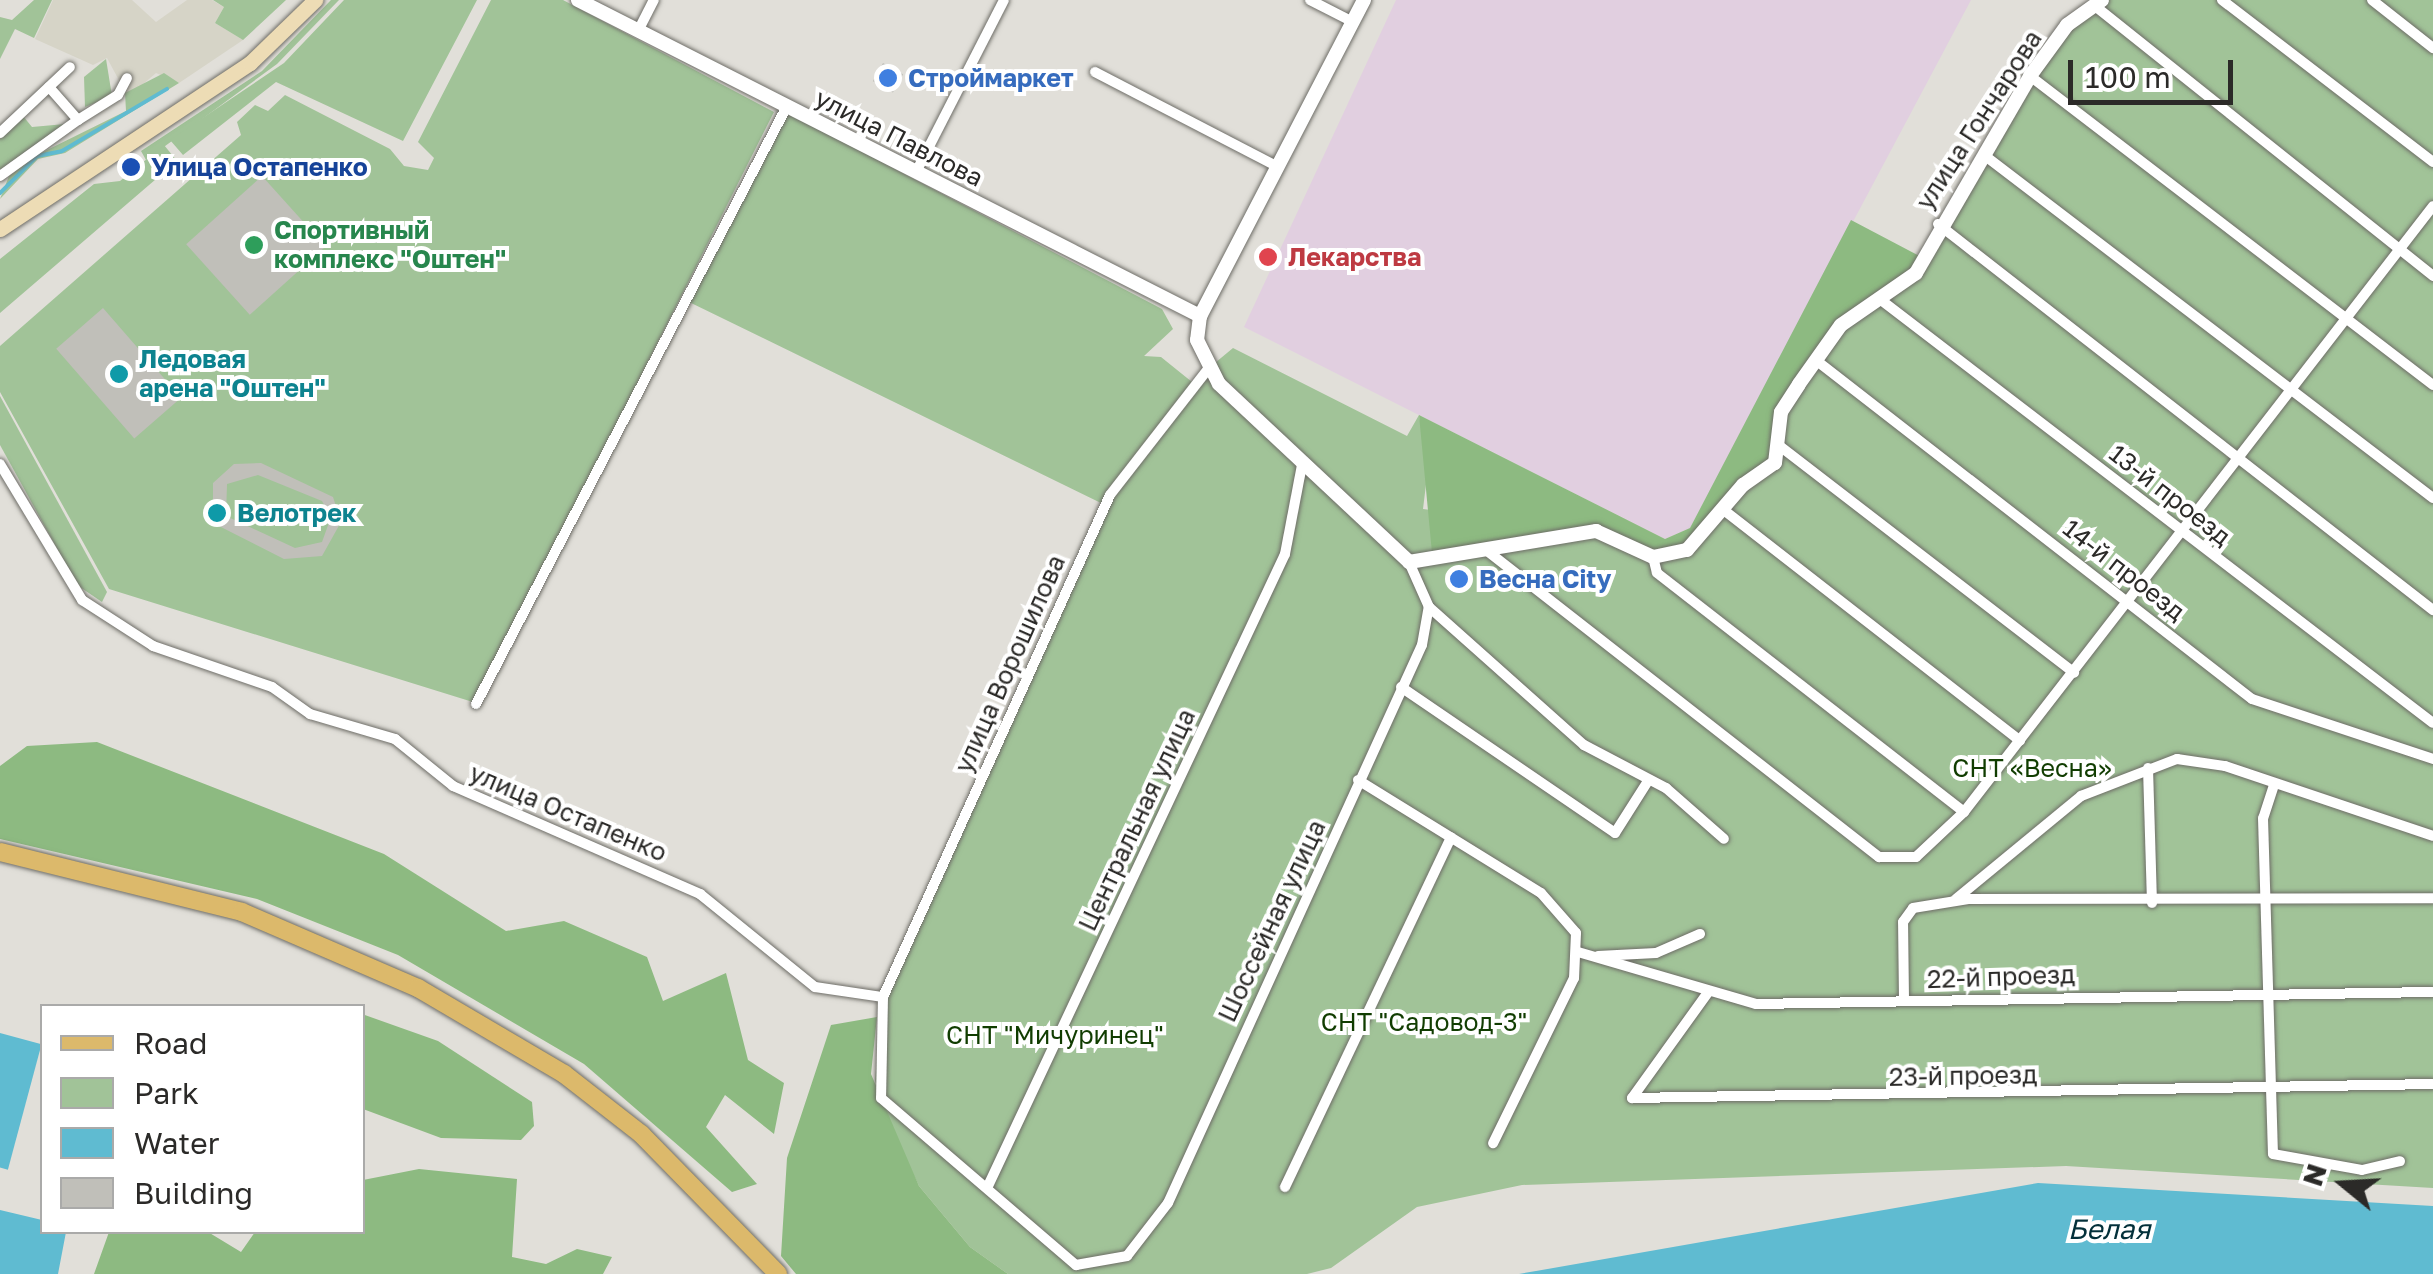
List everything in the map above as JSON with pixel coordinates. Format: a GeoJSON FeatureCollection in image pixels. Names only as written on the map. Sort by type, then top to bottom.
{"type":"FeatureCollection","features":[{"type":"Feature","properties":{"kind":"main road"},"geometry":{"type":"LineString","coordinates":[[0,229],[250,63],[316,0]]}},
{"type":"Feature","properties":{"kind":"main road"},"geometry":{"type":"LineString","coordinates":[[0,852],[242,912],[418,988],[564,1074],[755,1245],[778,1274]]}},
{"type":"Feature","properties":{"kind":"street","name":"улица Павлова"},"geometry":{"type":"LineString","coordinates":[[578,0],[1200,316]]}},
{"type":"Feature","properties":{"kind":"street"},"geometry":{"type":"LineString","coordinates":[[638,31],[654,0]]}},
{"type":"Feature","properties":{"kind":"street"},"geometry":{"type":"LineString","coordinates":[[916,172],[1004,0]]}},
{"type":"Feature","properties":{"kind":"street"},"geometry":{"type":"LineString","coordinates":[[1310,0],[1353,22]]}},
{"type":"Feature","properties":{"kind":"street"},"geometry":{"type":"LineString","coordinates":[[1364,0],[1200,316],[1208,368],[1302,464],[1409,562],[1429,607],[1584,745],[1648,781],[1724,840]]}},
{"type":"Feature","properties":{"kind":"street"},"geometry":{"type":"LineString","coordinates":[[2222,0],[2433,162]]}},
{"type":"Feature","properties":{"kind":"street"},"geometry":{"type":"LineString","coordinates":[[2372,0],[2433,48]]}},
{"type":"Feature","properties":{"kind":"street"},"geometry":{"type":"LineString","coordinates":[[2098,3],[2433,276]]}},
{"type":"Feature","properties":{"kind":"street","name":"улица Гончарова"},"geometry":{"type":"LineString","coordinates":[[1653,557],[1687,550],[1781,447],[1782,412],[1841,324],[1881,300],[1926,260],[1937,224],[1984,155],[2030,76],[2067,25],[2098,3]]}},
{"type":"Feature","properties":{"kind":"street"},"geometry":{"type":"LineString","coordinates":[[0,133],[70,67]]}},
{"type":"Feature","properties":{"kind":"street"},"geometry":{"type":"LineString","coordinates":[[1095,72],[1278,167]]}},
{"type":"Feature","properties":{"kind":"street"},"geometry":{"type":"LineString","coordinates":[[2030,76],[2433,385]]}},
{"type":"Feature","properties":{"kind":"street"},"geometry":{"type":"LineString","coordinates":[[0,176],[118,96],[127,78]]}},
{"type":"Feature","properties":{"kind":"street"},"geometry":{"type":"LineString","coordinates":[[48,87],[78,120]]}},
{"type":"Feature","properties":{"kind":"street"},"geometry":{"type":"LineString","coordinates":[[476,704],[786,106]]}},
{"type":"Feature","properties":{"kind":"street"},"geometry":{"type":"LineString","coordinates":[[1984,155],[2433,498]]}},
{"type":"Feature","properties":{"kind":"street"},"geometry":{"type":"LineString","coordinates":[[1486,550],[1880,857],[1916,857],[1964,812],[2433,206]]}},
{"type":"Feature","properties":{"kind":"street"},"geometry":{"type":"LineString","coordinates":[[1937,224],[2433,610]]}},
{"type":"Feature","properties":{"kind":"street","name":"13-й проезд"},"geometry":{"type":"LineString","coordinates":[[1881,300],[2433,722]]}},
{"type":"Feature","properties":{"kind":"street","name":"14-й проезд"},"geometry":{"type":"LineString","coordinates":[[1817,361],[2128,597],[2252,699],[2433,758]]}},
{"type":"Feature","properties":{"kind":"street","name":"улица Ворошилова"},"geometry":{"type":"LineString","coordinates":[[988,1186],[882,1098],[875,1080],[884,997],[1110,494],[1208,368]]}},
{"type":"Feature","properties":{"kind":"street"},"geometry":{"type":"LineString","coordinates":[[1781,447],[2074,673]]}},
{"type":"Feature","properties":{"kind":"street","name":"улица Остапенко"},"geometry":{"type":"LineString","coordinates":[[0,464],[82,600],[153,646],[272,687],[310,714],[395,739],[453,786],[668,877],[751,934],[815,987],[884,997]]}},
{"type":"Feature","properties":{"kind":"street","name":"Центральная улица"},"geometry":{"type":"LineString","coordinates":[[988,1186],[1285,554],[1302,464]]}},
{"type":"Feature","properties":{"kind":"street"},"geometry":{"type":"LineString","coordinates":[[1726,511],[2020,741]]}},
{"type":"Feature","properties":{"kind":"street"},"geometry":{"type":"LineString","coordinates":[[1409,562],[1596,531],[1653,557],[1657,573],[1964,812]]}},
{"type":"Feature","properties":{"kind":"street","name":"Шоссейная улица"},"geometry":{"type":"LineString","coordinates":[[988,1186],[1050,1248],[1095,1268],[1128,1256],[1157,1226],[1401,687],[1429,607]]}},
{"type":"Feature","properties":{"kind":"street"},"geometry":{"type":"LineString","coordinates":[[1401,687],[1614,834],[1648,781]]}},
{"type":"Feature","properties":{"kind":"street"},"geometry":{"type":"LineString","coordinates":[[1953,901],[2081,796],[2148,768],[2200,760],[2433,836]]}},
{"type":"Feature","properties":{"kind":"street"},"geometry":{"type":"LineString","coordinates":[[2148,768],[2152,903]]}},
{"type":"Feature","properties":{"kind":"street"},"geometry":{"type":"LineString","coordinates":[[1358,780],[1560,908],[1578,952],[1562,1006],[1493,1144]]}},
{"type":"Feature","properties":{"kind":"street"},"geometry":{"type":"LineString","coordinates":[[2274,785],[2264,796],[2273,1154],[2362,1170],[2400,1160]]}},
{"type":"Feature","properties":{"kind":"street"},"geometry":{"type":"LineString","coordinates":[[1285,1186],[1450,837]]}},
{"type":"Feature","properties":{"kind":"street"},"geometry":{"type":"LineString","coordinates":[[1904,1000],[1903,922],[1913,908],[1953,901],[2152,903],[2433,898]]}},
{"type":"Feature","properties":{"kind":"street"},"geometry":{"type":"LineString","coordinates":[[1578,952],[1638,956],[1700,934]]}},
{"type":"Feature","properties":{"kind":"street","name":"22-й проезд"},"geometry":{"type":"LineString","coordinates":[[1578,952],[1756,1004],[2271,991],[2433,992]]}},
{"type":"Feature","properties":{"kind":"street","name":"23-й проезд"},"geometry":{"type":"LineString","coordinates":[[1709,991],[1632,1098],[2433,1084]]}},
{"type":"Feature","properties":{"kind":"shaded area"},"geometry":{"type":"Polygon","coordinates":[[[53,0],[132,0],[156,22],[187,0],[212,0],[224,7],[215,23],[243,40],[179,83],[156,73],[128,97],[107,58],[93,65],[35,39],[53,0]]]}},
{"type":"Feature","properties":{"kind":"shaded area"},"geometry":{"type":"Polygon","coordinates":[[[1396,0],[1971,0],[1690,528],[1665,539],[1244,327],[1396,0]]]}},
{"type":"Feature","properties":{"kind":"green space"},"geometry":{"type":"Polygon","coordinates":[[[34,0],[52,0],[34,38],[15,29],[0,59],[0,17],[12,20],[34,0]]]}},
{"type":"Feature","properties":{"kind":"green space"},"geometry":{"type":"Polygon","coordinates":[[[213,0],[286,0],[243,40],[215,23],[224,7],[213,0]]]}},
{"type":"Feature","properties":{"kind":"green space"},"geometry":{"type":"Polygon","coordinates":[[[331,0],[339,0],[277,64],[146,160],[141,151],[262,71],[331,0]]]}},
{"type":"Feature","properties":{"kind":"green space"},"geometry":{"type":"Polygon","coordinates":[[[344,0],[477,0],[403,141],[276,82],[183,155],[170,140],[284,63],[344,0]]]}},
{"type":"Feature","properties":{"kind":"green space"},"geometry":{"type":"Polygon","coordinates":[[[491,0],[563,0],[774,112],[476,703],[109,589],[0,392],[0,346],[241,135],[237,122],[255,105],[268,111],[285,95],[390,149],[404,166],[428,170],[434,158],[418,142],[491,0]]]}},
{"type":"Feature","properties":{"kind":"green space"},"geometry":{"type":"Polygon","coordinates":[[[2102,0],[2433,0],[2433,1188],[2066,1166],[1522,1185],[1417,1207],[1331,1268],[1307,1274],[1008,1274],[970,1247],[919,1186],[889,1124],[875,1080],[883,997],[1105,505],[687,301],[784,111],[1162,309],[1173,329],[1144,356],[1161,357],[1192,382],[1233,348],[1407,436],[1419,415],[1428,468],[1423,509],[1596,531],[1668,559],[1841,325],[1903,284],[2067,25],[2102,0]]]}},
{"type":"Feature","properties":{"kind":"green space"},"geometry":{"type":"Polygon","coordinates":[[[106,59],[112,96],[85,107],[84,77],[106,59]]]}},
{"type":"Feature","properties":{"kind":"green space"},"geometry":{"type":"Polygon","coordinates":[[[164,73],[179,83],[65,153],[38,159],[0,199],[9,176],[37,155],[126,111],[125,93],[164,73]]]}},
{"type":"Feature","properties":{"kind":"green space"},"geometry":{"type":"Polygon","coordinates":[[[23,116],[32,127],[65,124],[0,170],[0,139],[23,116]]]}},
{"type":"Feature","properties":{"kind":"green space"},"geometry":{"type":"Polygon","coordinates":[[[164,145],[177,161],[0,313],[0,259],[94,184],[120,181],[164,145]]]}},
{"type":"Feature","properties":{"kind":"green space"},"geometry":{"type":"Polygon","coordinates":[[[1851,220],[1927,260],[1841,325],[1782,412],[1781,447],[1668,559],[1615,534],[1432,553],[1419,415],[1665,539],[1690,528],[1851,220]]]}},
{"type":"Feature","properties":{"kind":"green space"},"geometry":{"type":"Polygon","coordinates":[[[0,396],[107,592],[102,602],[77,585],[0,445],[0,396]]]}},
{"type":"Feature","properties":{"kind":"green space"},"geometry":{"type":"Polygon","coordinates":[[[97,742],[384,854],[506,931],[564,921],[647,957],[663,1001],[726,973],[748,1060],[784,1083],[774,1134],[725,1095],[706,1127],[757,1184],[732,1192],[584,1064],[398,955],[257,899],[0,839],[0,766],[27,746],[97,742]]]}},
{"type":"Feature","properties":{"kind":"green space"},"geometry":{"type":"Polygon","coordinates":[[[365,1015],[438,1041],[532,1102],[534,1126],[521,1140],[441,1138],[365,1110],[365,1015]]]}},
{"type":"Feature","properties":{"kind":"green space"},"geometry":{"type":"Polygon","coordinates":[[[877,1017],[871,1074],[919,1186],[970,1247],[1008,1274],[796,1274],[781,1256],[787,1158],[831,1025],[877,1017]]]}},
{"type":"Feature","properties":{"kind":"green space"},"geometry":{"type":"Polygon","coordinates":[[[419,1169],[517,1179],[512,1257],[546,1264],[577,1249],[612,1257],[603,1274],[94,1274],[108,1234],[211,1234],[241,1252],[254,1234],[365,1234],[365,1180],[419,1169]]]}},
{"type":"Feature","properties":{"kind":"water"},"geometry":{"type":"Polygon","coordinates":[[[0,1033],[40,1044],[8,1170],[0,1168],[0,1033]]]}},
{"type":"Feature","properties":{"kind":"water","name":"Белая"},"geometry":{"type":"Polygon","coordinates":[[[2038,1183],[2433,1206],[2433,1274],[1519,1274],[2038,1183]]]}},
{"type":"Feature","properties":{"kind":"water"},"geometry":{"type":"Polygon","coordinates":[[[0,1210],[40,1220],[40,1234],[66,1234],[58,1274],[0,1274],[0,1210]]]}},
{"type":"Feature","properties":{"kind":"building","name":"Строймаркет"},"geometry":{"type":"Polygon","coordinates":[[[883,63],[903,74],[893,93],[873,81],[883,63]]]}},
{"type":"Feature","properties":{"kind":"building","name":"Спортивный комплекс \"Оштен\""},"geometry":{"type":"Polygon","coordinates":[[[262,176],[326,247],[250,315],[186,244],[262,176]]]}},
{"type":"Feature","properties":{"kind":"building","name":"Ледовая арена \"Оштен\""},"geometry":{"type":"Polygon","coordinates":[[[103,308],[181,398],[134,438],[56,349],[103,308]]]}},
{"type":"Feature","properties":{"kind":"building","name":"Велотрек"},"geometry":{"type":"Polygon","coordinates":[[[261,463],[333,497],[341,522],[322,556],[284,559],[213,523],[213,483],[234,464],[261,463]],[[258,475],[227,484],[226,516],[295,548],[322,542],[331,517],[322,501],[258,475]]]}},
{"type":"Feature","properties":{"kind":"waterway"},"geometry":{"type":"LineString","coordinates":[[0,193],[37,156],[62,151],[167,89]]}},
{"type":"Feature","properties":{"kind":"place","name":"Строймаркет"},"geometry":{"type":"Point","coordinates":[888,78]}},
{"type":"Feature","properties":{"kind":"place","name":"Улица Остапенко"},"geometry":{"type":"Point","coordinates":[131,167]}},
{"type":"Feature","properties":{"kind":"place","name":"Спортивный комплекс \"Оштен\""},"geometry":{"type":"Point","coordinates":[254,245]}},
{"type":"Feature","properties":{"kind":"place","name":"Лекарства"},"geometry":{"type":"Point","coordinates":[1268,257]}},
{"type":"Feature","properties":{"kind":"place","name":"Ледовая арена \"Оштен\""},"geometry":{"type":"Point","coordinates":[119,374]}},
{"type":"Feature","properties":{"kind":"place","name":"Велотрек"},"geometry":{"type":"Point","coordinates":[217,513]}},
{"type":"Feature","properties":{"kind":"place","name":"Весна City"},"geometry":{"type":"Point","coordinates":[1459,579]}},
{"type":"Feature","properties":{"kind":"park label","name":"СНТ «Весна»"},"geometry":{"type":"Point","coordinates":[2032,768]}},
{"type":"Feature","properties":{"kind":"park label","name":"СНТ \"Садовод-3\""},"geometry":{"type":"Point","coordinates":[1424,1022]}},
{"type":"Feature","properties":{"kind":"park label","name":"СНТ \"Мичуринец\""},"geometry":{"type":"Point","coordinates":[1055,1035]}}]}
